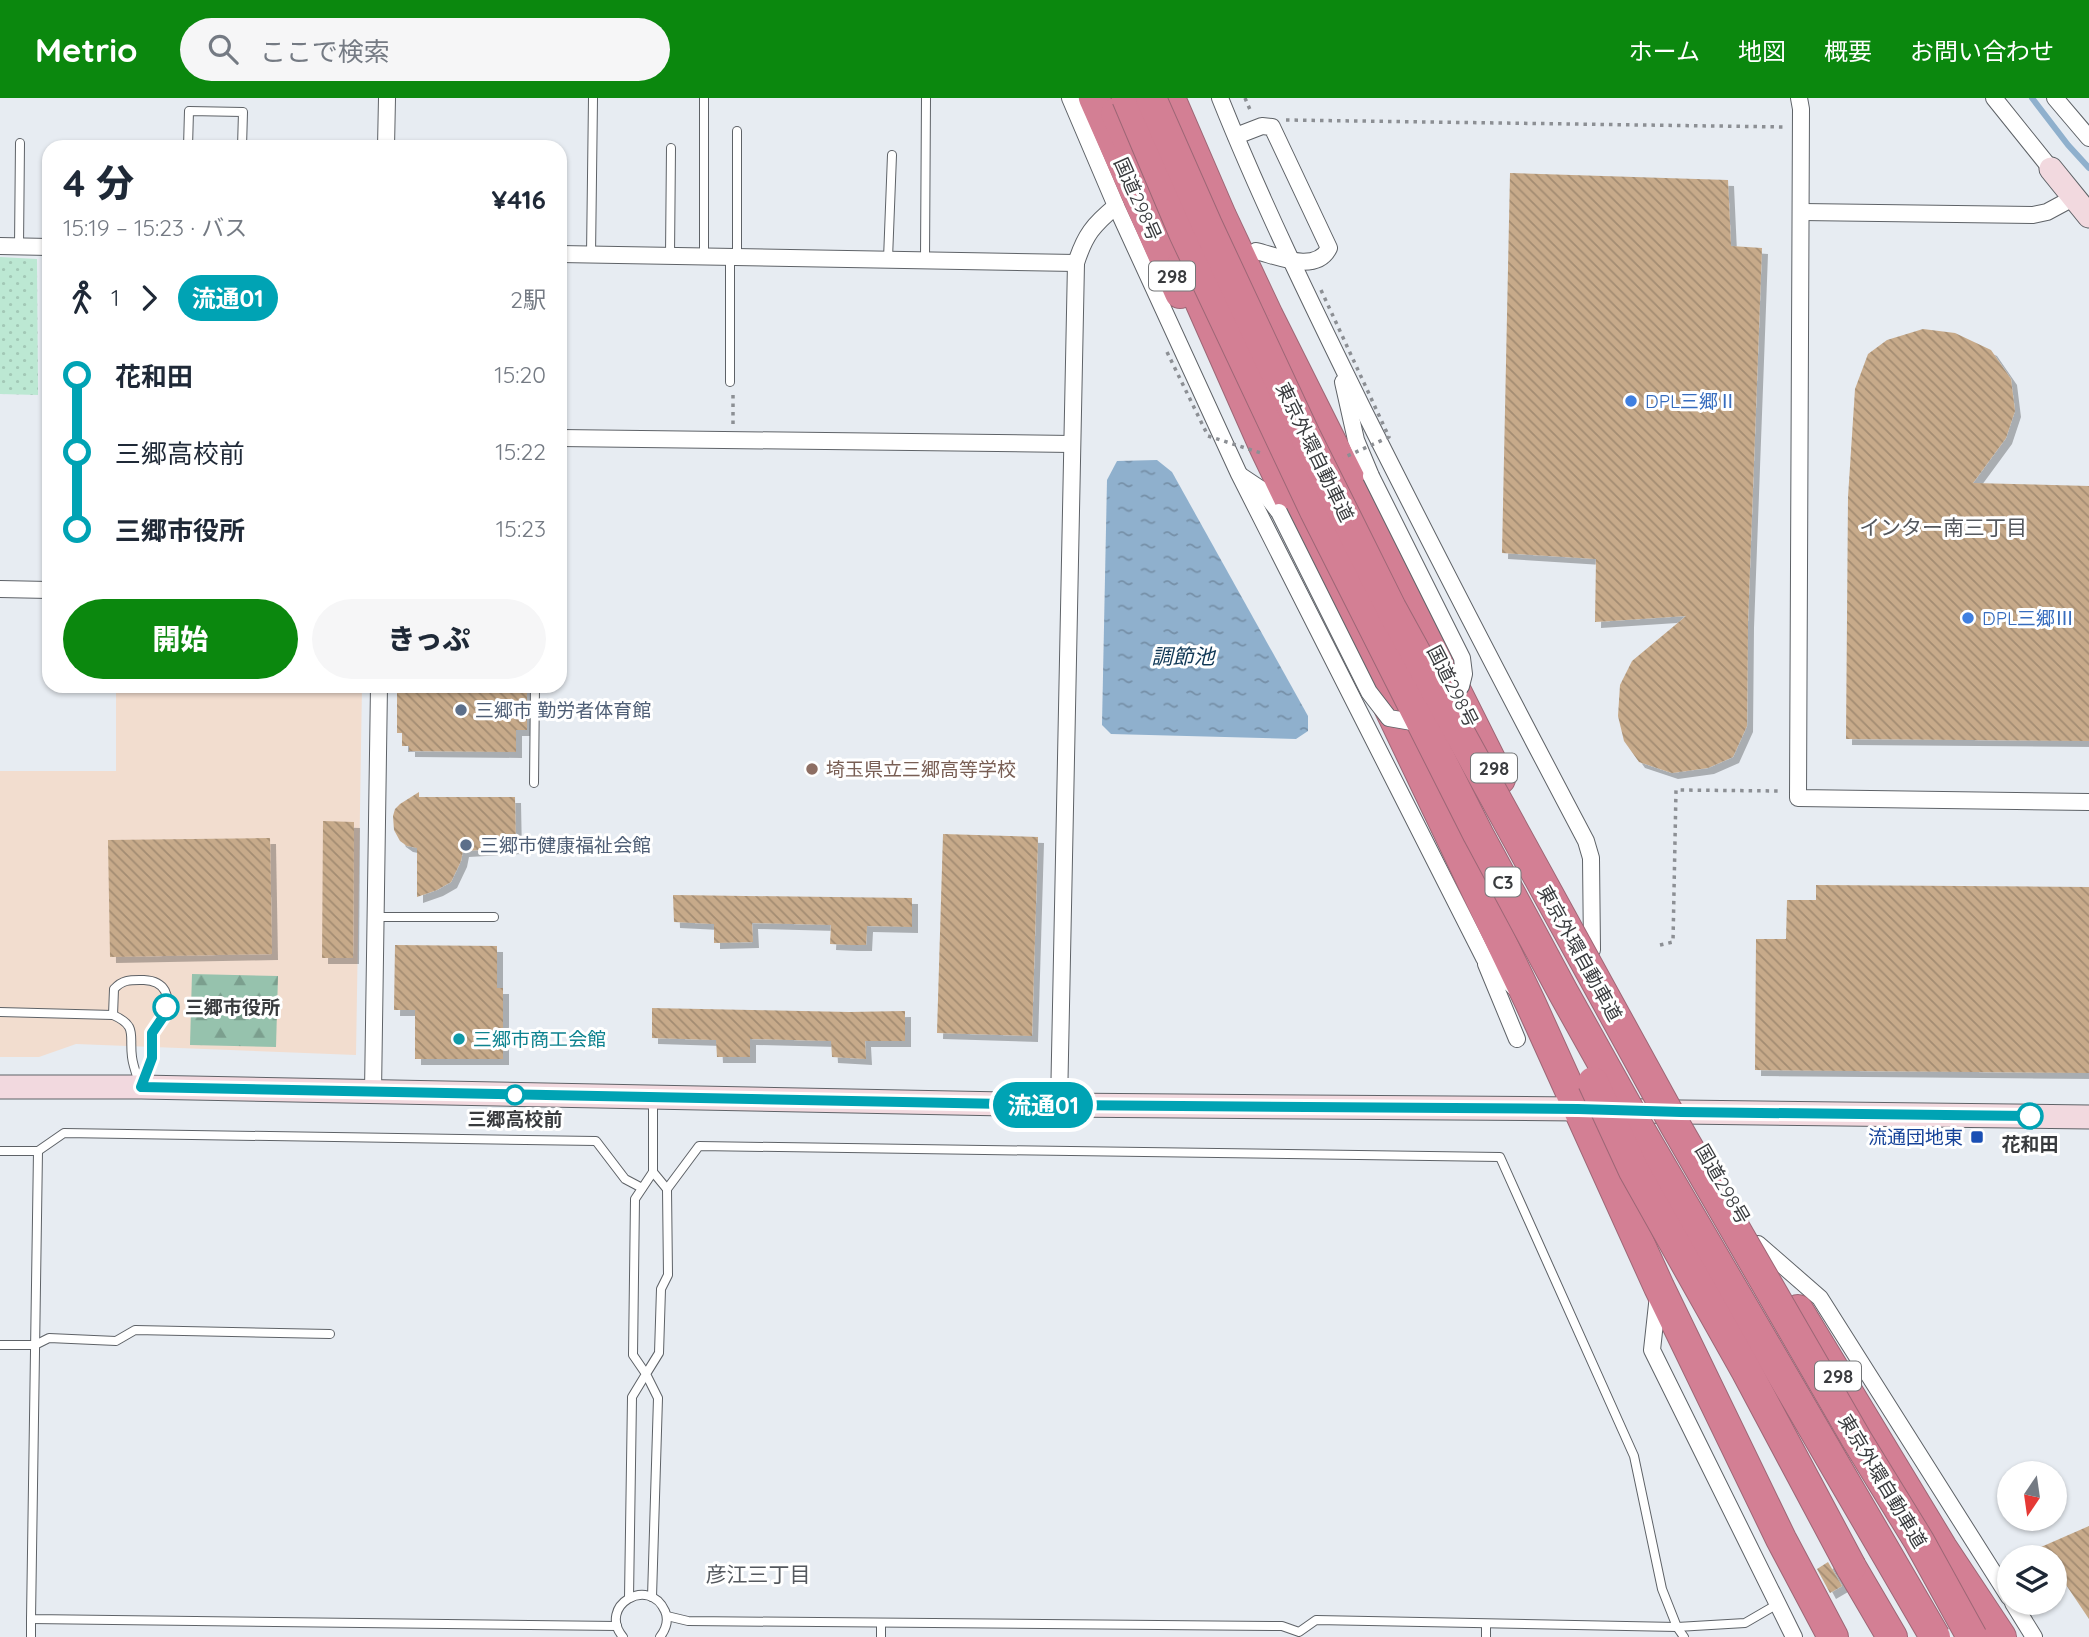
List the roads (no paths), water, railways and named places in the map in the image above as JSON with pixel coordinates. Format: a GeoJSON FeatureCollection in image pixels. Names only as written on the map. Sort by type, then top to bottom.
{"type":"FeatureCollection","features":[{"type":"Feature","properties":{"kind":"highway","name":"東京外環自動車道"},"geometry":{"type":"LineString","coordinates":[[1151,98],[1299,422],[1391,608],[1675,1125],[1857,1440],[1919,1541],[1972,1637]]}},
{"type":"Feature","properties":{"kind":"highway","name":"国道298号"},"geometry":{"type":"LineString","coordinates":[[1170,98],[1233,241],[1492,764],[1659,1077],[1942,1548],[2001,1637]]}},
{"type":"Feature","properties":{"kind":"highway","name":"国道298号"},"geometry":{"type":"LineString","coordinates":[[1191,98],[1300,349],[1319,417]]}},
{"type":"Feature","properties":{"kind":"highway","name":"東京外環自動車道"},"geometry":{"type":"LineString","coordinates":[[1112,103],[1184,233],[1303,486],[1478,834],[1640,1130],[1935,1637]]}},
{"type":"Feature","properties":{"kind":"highway","name":"国道298号"},"geometry":{"type":"LineString","coordinates":[[1112,103],[1167,265],[1217,373],[1264,446],[1530,1002],[1659,1287],[1781,1539],[1833,1637]]}},
{"type":"Feature","properties":{"kind":"highway"},"geometry":{"type":"LineString","coordinates":[[1478,834],[1516,930],[1577,1048],[1634,1171],[1892,1637]]}},
{"type":"Feature","properties":{"kind":"highway"},"geometry":{"type":"LineString","coordinates":[[1942,1548],[1992,1637]]}},
{"type":"Feature","properties":{"kind":"street"},"geometry":{"type":"LineString","coordinates":[[386,140],[387,98]]}},
{"type":"Feature","properties":{"kind":"street"},"geometry":{"type":"LineString","coordinates":[[1070,98],[1116,206],[1239,474],[1484,958],[1517,1039]]}},
{"type":"Feature","properties":{"kind":"street"},"geometry":{"type":"LineString","coordinates":[[1220,98],[1291,260],[1339,359],[1459,598],[1586,841],[1591,858],[1592,950]]}},
{"type":"Feature","properties":{"kind":"street"},"geometry":{"type":"LineString","coordinates":[[1799,98],[1802,128],[1802,212],[1798,798],[2089,802]]}},
{"type":"Feature","properties":{"kind":"street"},"geometry":{"type":"LineString","coordinates":[[1994,98],[2089,216]]}},
{"type":"Feature","properties":{"kind":"street"},"geometry":{"type":"LineString","coordinates":[[2055,98],[2089,138]]}},
{"type":"Feature","properties":{"kind":"street"},"geometry":{"type":"LineString","coordinates":[[1236,136],[1262,126],[1272,127],[1329,248],[1325,255],[1311,262],[1256,251]]}},
{"type":"Feature","properties":{"kind":"street"},"geometry":{"type":"LineString","coordinates":[[1802,212],[2033,215],[2047,212],[2073,198]]}},
{"type":"Feature","properties":{"kind":"street"},"geometry":{"type":"LineString","coordinates":[[1059,1105],[1076,263],[1084,238],[1116,206]]}},
{"type":"Feature","properties":{"kind":"street"},"geometry":{"type":"LineString","coordinates":[[0,246],[42,247]]}},
{"type":"Feature","properties":{"kind":"street"},"geometry":{"type":"LineString","coordinates":[[567,254],[1076,263]]}},
{"type":"Feature","properties":{"kind":"street"},"geometry":{"type":"LineString","coordinates":[[1239,474],[1262,490],[1279,512],[1369,692],[1389,718],[1412,722],[1449,702],[1461,686],[1464,674],[1462,658],[1371,476],[1356,440],[1339,359]]}},
{"type":"Feature","properties":{"kind":"street"},"geometry":{"type":"LineString","coordinates":[[567,438],[1072,444]]}},
{"type":"Feature","properties":{"kind":"street"},"geometry":{"type":"LineString","coordinates":[[0,589],[42,590]]}},
{"type":"Feature","properties":{"kind":"street"},"geometry":{"type":"LineString","coordinates":[[373,1093],[379,693]]}},
{"type":"Feature","properties":{"kind":"street"},"geometry":{"type":"LineString","coordinates":[[1484,958],[1530,1002]]}},
{"type":"Feature","properties":{"kind":"street"},"geometry":{"type":"LineString","coordinates":[[0,1087],[141,1087],[1059,1105],[2089,1117]]}},
{"type":"Feature","properties":{"kind":"street"},"geometry":{"type":"LineString","coordinates":[[1758,1244],[1820,1298],[1997,1578]]}},
{"type":"Feature","properties":{"kind":"street"},"geometry":{"type":"LineString","coordinates":[[1659,1287],[1652,1350],[1794,1637]]}},
{"type":"Feature","properties":{"kind":"street"},"geometry":{"type":"LineString","coordinates":[[2020,1615],[2034,1637]]}},
{"type":"Feature","properties":{"kind":"lane"},"geometry":{"type":"LineString","coordinates":[[591,255],[593,98]]}},
{"type":"Feature","properties":{"kind":"lane"},"geometry":{"type":"LineString","coordinates":[[704,98],[704,256]]}},
{"type":"Feature","properties":{"kind":"lane"},"geometry":{"type":"LineString","coordinates":[[925,260],[926,98]]}},
{"type":"Feature","properties":{"kind":"lane"},"geometry":{"type":"LineString","coordinates":[[188,140],[189,111],[243,112],[243,140]]}},
{"type":"Feature","properties":{"kind":"lane"},"geometry":{"type":"LineString","coordinates":[[730,382],[737,131]]}},
{"type":"Feature","properties":{"kind":"lane"},"geometry":{"type":"LineString","coordinates":[[19,246],[20,143]]}},
{"type":"Feature","properties":{"kind":"lane"},"geometry":{"type":"LineString","coordinates":[[670,255],[671,148]]}},
{"type":"Feature","properties":{"kind":"lane"},"geometry":{"type":"LineString","coordinates":[[888,259],[892,155]]}},
{"type":"Feature","properties":{"kind":"lane"},"geometry":{"type":"LineString","coordinates":[[534,783],[535,693]]}},
{"type":"Feature","properties":{"kind":"lane"},"geometry":{"type":"LineString","coordinates":[[376,917],[494,917]]}},
{"type":"Feature","properties":{"kind":"lane"},"geometry":{"type":"LineString","coordinates":[[113,1015],[114,989],[120,983],[129,979],[154,981],[162,984],[166,991],[166,1007],[152,1033],[152,1058],[141,1087]]}},
{"type":"Feature","properties":{"kind":"lane"},"geometry":{"type":"LineString","coordinates":[[0,1012],[113,1015],[122,1019],[132,1032],[132,1058],[141,1087]]}},
{"type":"Feature","properties":{"kind":"lane"},"geometry":{"type":"LineString","coordinates":[[652,1597],[658,1398],[633,1355],[635,1199],[653,1172],[653,1097]]}},
{"type":"Feature","properties":{"kind":"lane"},"geometry":{"type":"LineString","coordinates":[[0,1151],[38,1151],[64,1133],[596,1141],[625,1179],[642,1188]]}},
{"type":"Feature","properties":{"kind":"lane"},"geometry":{"type":"LineString","coordinates":[[629,1598],[632,1397],[659,1353],[661,1289],[668,1275],[667,1189],[699,1146],[1500,1157],[1634,1456],[1662,1589],[1676,1627],[1684,1637]]}},
{"type":"Feature","properties":{"kind":"lane"},"geometry":{"type":"LineString","coordinates":[[31,1637],[38,1151]]}},
{"type":"Feature","properties":{"kind":"lane"},"geometry":{"type":"LineString","coordinates":[[653,1172],[667,1189]]}},
{"type":"Feature","properties":{"kind":"lane"},"geometry":{"type":"LineString","coordinates":[[0,1345],[35,1345],[49,1338],[116,1342],[135,1331],[330,1334]]}},
{"type":"Feature","properties":{"kind":"lane"},"geometry":{"type":"LineString","coordinates":[[623,1637],[617,1626],[618,1610],[629,1598],[645,1594],[659,1602],[667,1616],[660,1637]]}},
{"type":"Feature","properties":{"kind":"lane"},"geometry":{"type":"LineString","coordinates":[[667,1616],[688,1621],[1282,1626],[1299,1635],[1316,1619],[1676,1627],[1745,1623],[1776,1605]]}},
{"type":"Feature","properties":{"kind":"lane"},"geometry":{"type":"LineString","coordinates":[[31,1619],[617,1626]]}},
{"type":"Feature","properties":{"kind":"lane"},"geometry":{"type":"LineString","coordinates":[[881,1623],[881,1637]]}},
{"type":"Feature","properties":{"kind":"lane"},"geometry":{"type":"LineString","coordinates":[[1486,1624],[1486,1637]]}},
{"type":"Feature","properties":{"kind":"water","name":"調節池"},"geometry":{"type":"Polygon","coordinates":[[[1157,460],[1172,472],[1308,716],[1308,731],[1296,739],[1111,734],[1102,725],[1107,480],[1117,461],[1157,460]]]}},
{"type":"Feature","properties":{"kind":"waterway"},"geometry":{"type":"LineString","coordinates":[[2032,98],[2089,168]]}},
{"type":"Feature","properties":{"kind":"place","name":"DPL三郷Ⅱ"},"geometry":{"type":"Point","coordinates":[1631,401]}},
{"type":"Feature","properties":{"kind":"place","name":"DPL三郷Ⅲ"},"geometry":{"type":"Point","coordinates":[1968,618]}},
{"type":"Feature","properties":{"kind":"place","name":"三郷市 勤労者体育館"},"geometry":{"type":"Point","coordinates":[461,710]}},
{"type":"Feature","properties":{"kind":"place","name":"埼玉県立三郷高等学校"},"geometry":{"type":"Point","coordinates":[812,769]}},
{"type":"Feature","properties":{"kind":"place","name":"三郷市健康福祉会館"},"geometry":{"type":"Point","coordinates":[466,845]}},
{"type":"Feature","properties":{"kind":"place","name":"三郷市役所"},"geometry":{"type":"Point","coordinates":[166,1007]}},
{"type":"Feature","properties":{"kind":"place","name":"三郷市商工会館"},"geometry":{"type":"Point","coordinates":[459,1039]}},
{"type":"Feature","properties":{"kind":"place","name":"三郷高校前"},"geometry":{"type":"Point","coordinates":[515,1095]}},
{"type":"Feature","properties":{"kind":"place","name":"花和田"},"geometry":{"type":"Point","coordinates":[2030,1116]}},
{"type":"Feature","properties":{"kind":"place","name":"流通団地東"},"geometry":{"type":"Point","coordinates":[1977,1137]}},
{"type":"Feature","properties":{"kind":"district","name":"インター南三丁目"},"geometry":{"type":"Point","coordinates":[1943,527]}},
{"type":"Feature","properties":{"kind":"district","name":"彦江三丁目"},"geometry":{"type":"Point","coordinates":[758,1574]}}]}
